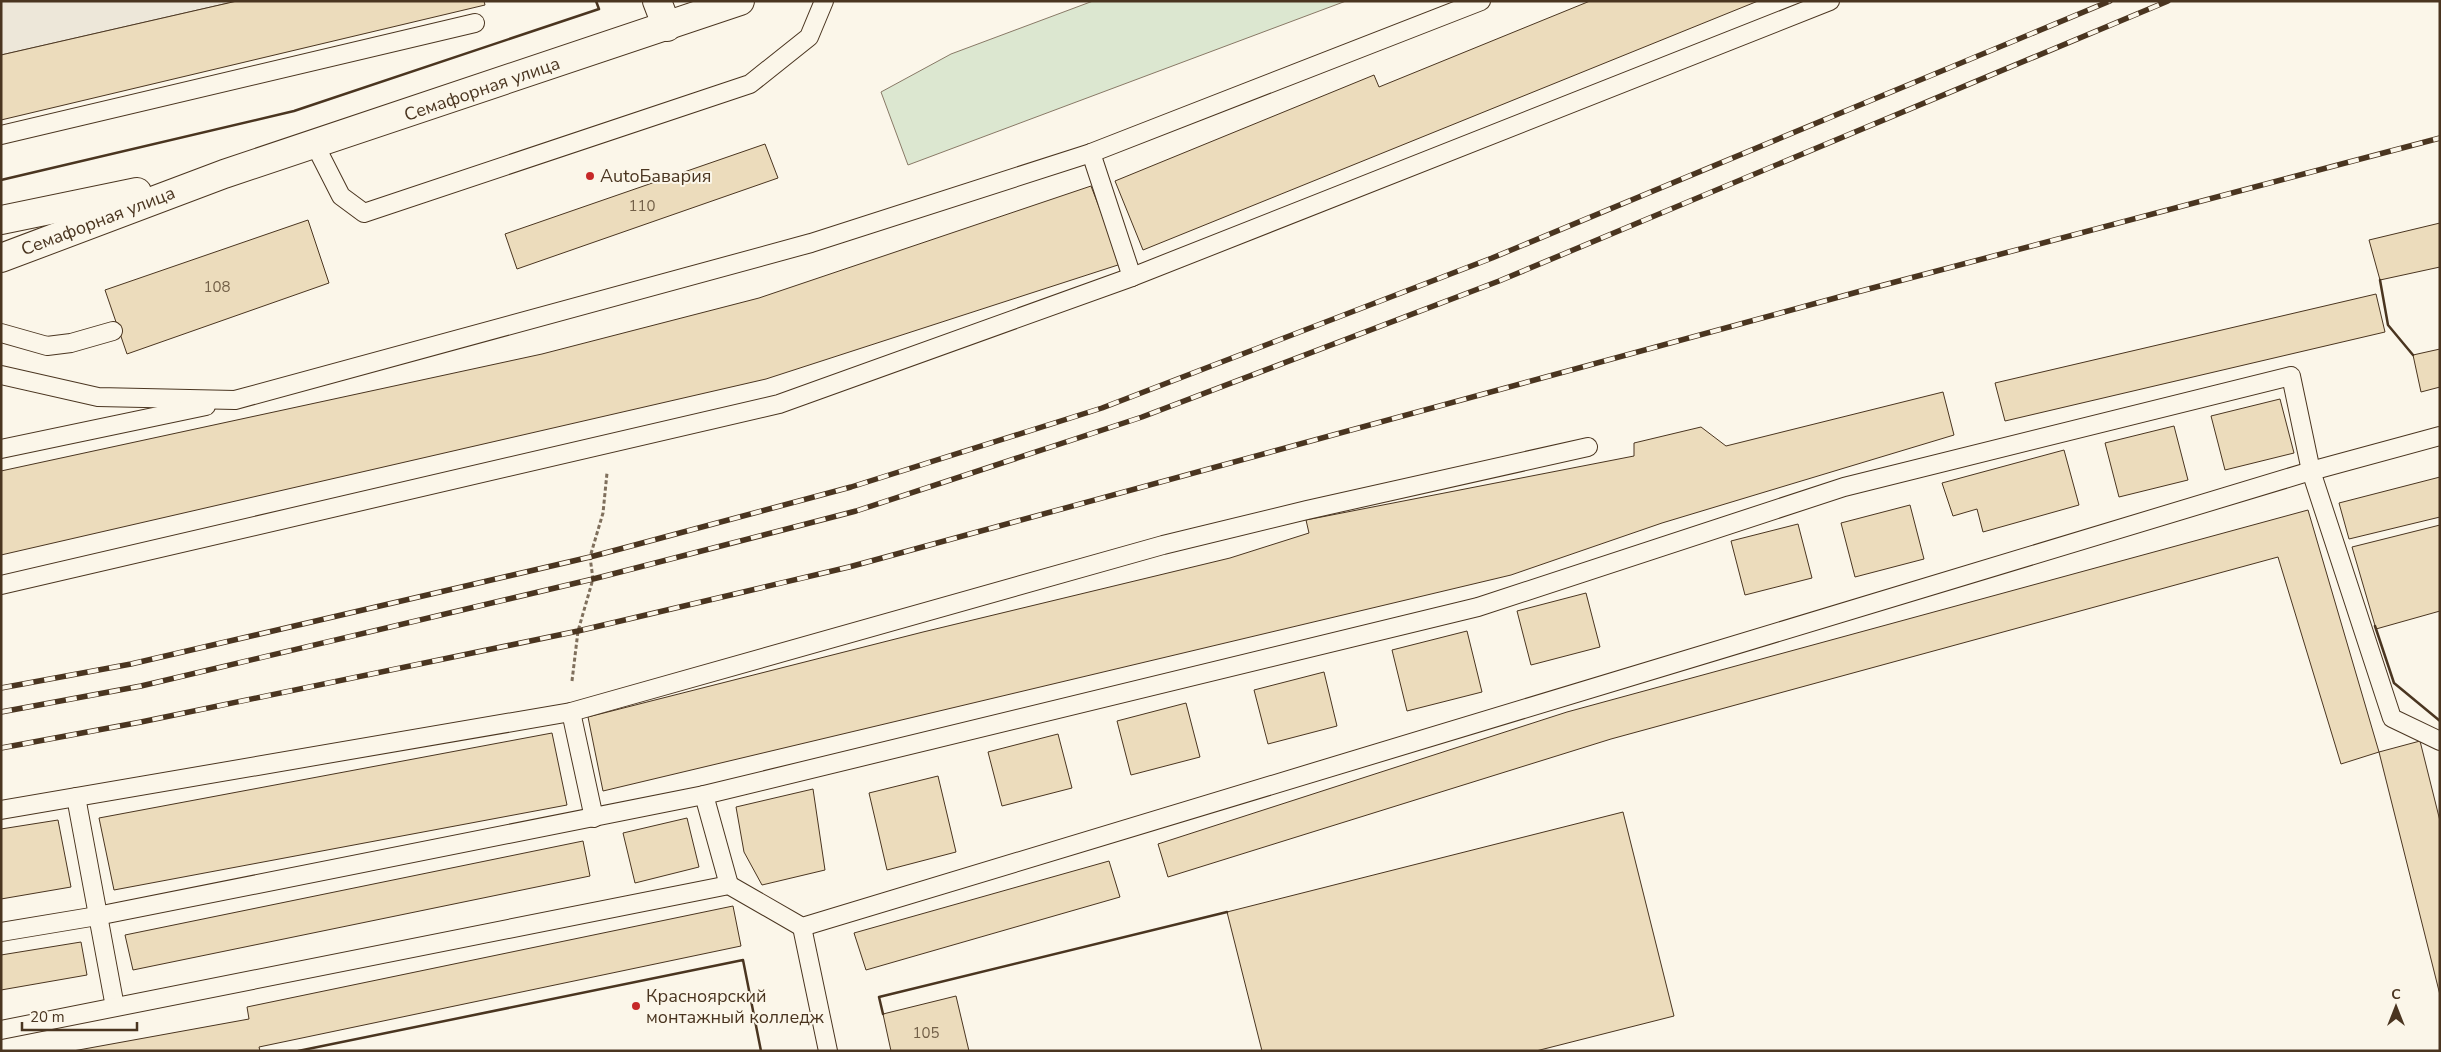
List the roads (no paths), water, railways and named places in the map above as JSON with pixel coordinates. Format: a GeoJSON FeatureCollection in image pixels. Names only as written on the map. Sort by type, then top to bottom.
{"type":"FeatureCollection","features":[{"type":"Feature","properties":{"kind":"main road"},"geometry":{"type":"LineString","coordinates":[[658,1],[667,26]]}},
{"type":"Feature","properties":{"kind":"main road","name":"Семафорная улица"},"geometry":{"type":"LineString","coordinates":[[1,258],[224,174],[315,146],[740,1]]}},
{"type":"Feature","properties":{"kind":"main road","name":"Семафорная улица"},"geometry":{"type":"LineString","coordinates":[[1,220],[224,174]]}},
{"type":"Feature","properties":{"kind":"lane"},"geometry":{"type":"LineString","coordinates":[[315,146],[340,196],[364,213],[750,84],[809,37],[824,1]]}},
{"type":"Feature","properties":{"kind":"lane"},"geometry":{"type":"LineString","coordinates":[[1,449],[235,400],[811,242],[1091,152],[1481,1]]}},
{"type":"Feature","properties":{"kind":"lane"},"geometry":{"type":"LineString","coordinates":[[1,585],[779,404],[1132,277],[1830,1]]}},
{"type":"Feature","properties":{"kind":"lane"},"geometry":{"type":"LineString","coordinates":[[1,135],[475,23]]}},
{"type":"Feature","properties":{"kind":"lane"},"geometry":{"type":"LineString","coordinates":[[1091,152],[1132,277]]}},
{"type":"Feature","properties":{"kind":"lane"},"geometry":{"type":"LineString","coordinates":[[1,333],[47,346],[71,343],[113,331]]}},
{"type":"Feature","properties":{"kind":"lane"},"geometry":{"type":"LineString","coordinates":[[1,375],[98,397],[235,400]]}},
{"type":"Feature","properties":{"kind":"lane"},"geometry":{"type":"LineString","coordinates":[[1,932],[97,916],[704,795],[1478,607],[1844,487],[2291,376],[2311,471],[2392,718],[2440,741]]}},
{"type":"Feature","properties":{"kind":"lane"},"geometry":{"type":"LineString","coordinates":[[1,1030],[729,885],[802,927],[2311,471],[2440,436]]}},
{"type":"Feature","properties":{"kind":"lane"},"geometry":{"type":"LineString","coordinates":[[1,810],[571,712],[1163,545],[1307,510],[1588,447]]}},
{"type":"Feature","properties":{"kind":"lane"},"geometry":{"type":"LineString","coordinates":[[571,712],[594,818]]}},
{"type":"Feature","properties":{"kind":"lane"},"geometry":{"type":"LineString","coordinates":[[704,795],[729,885]]}},
{"type":"Feature","properties":{"kind":"lane"},"geometry":{"type":"LineString","coordinates":[[76,797],[115,1007]]}},
{"type":"Feature","properties":{"kind":"lane"},"geometry":{"type":"LineString","coordinates":[[802,927],[828,1051]]}},
{"type":"Feature","properties":{"kind":"railway"},"geometry":{"type":"LineString","coordinates":[[1,688],[131,664],[590,557],[851,487],[1102,408],[1492,258],[2110,1]]}},
{"type":"Feature","properties":{"kind":"railway"},"geometry":{"type":"LineString","coordinates":[[1,712],[141,686],[593,579],[856,511],[1142,417],[1499,281],[2168,1]]}},
{"type":"Feature","properties":{"kind":"railway"},"geometry":{"type":"LineString","coordinates":[[1,748],[141,722],[578,631],[849,567],[1861,291],[2440,138]]}},
{"type":"Feature","properties":{"kind":"place","name":"AutoБавария"},"geometry":{"type":"Point","coordinates":[590,176]}},
{"type":"Feature","properties":{"kind":"place","name":"Красноярский монтажный колледж"},"geometry":{"type":"Point","coordinates":[636,1006]}}]}
